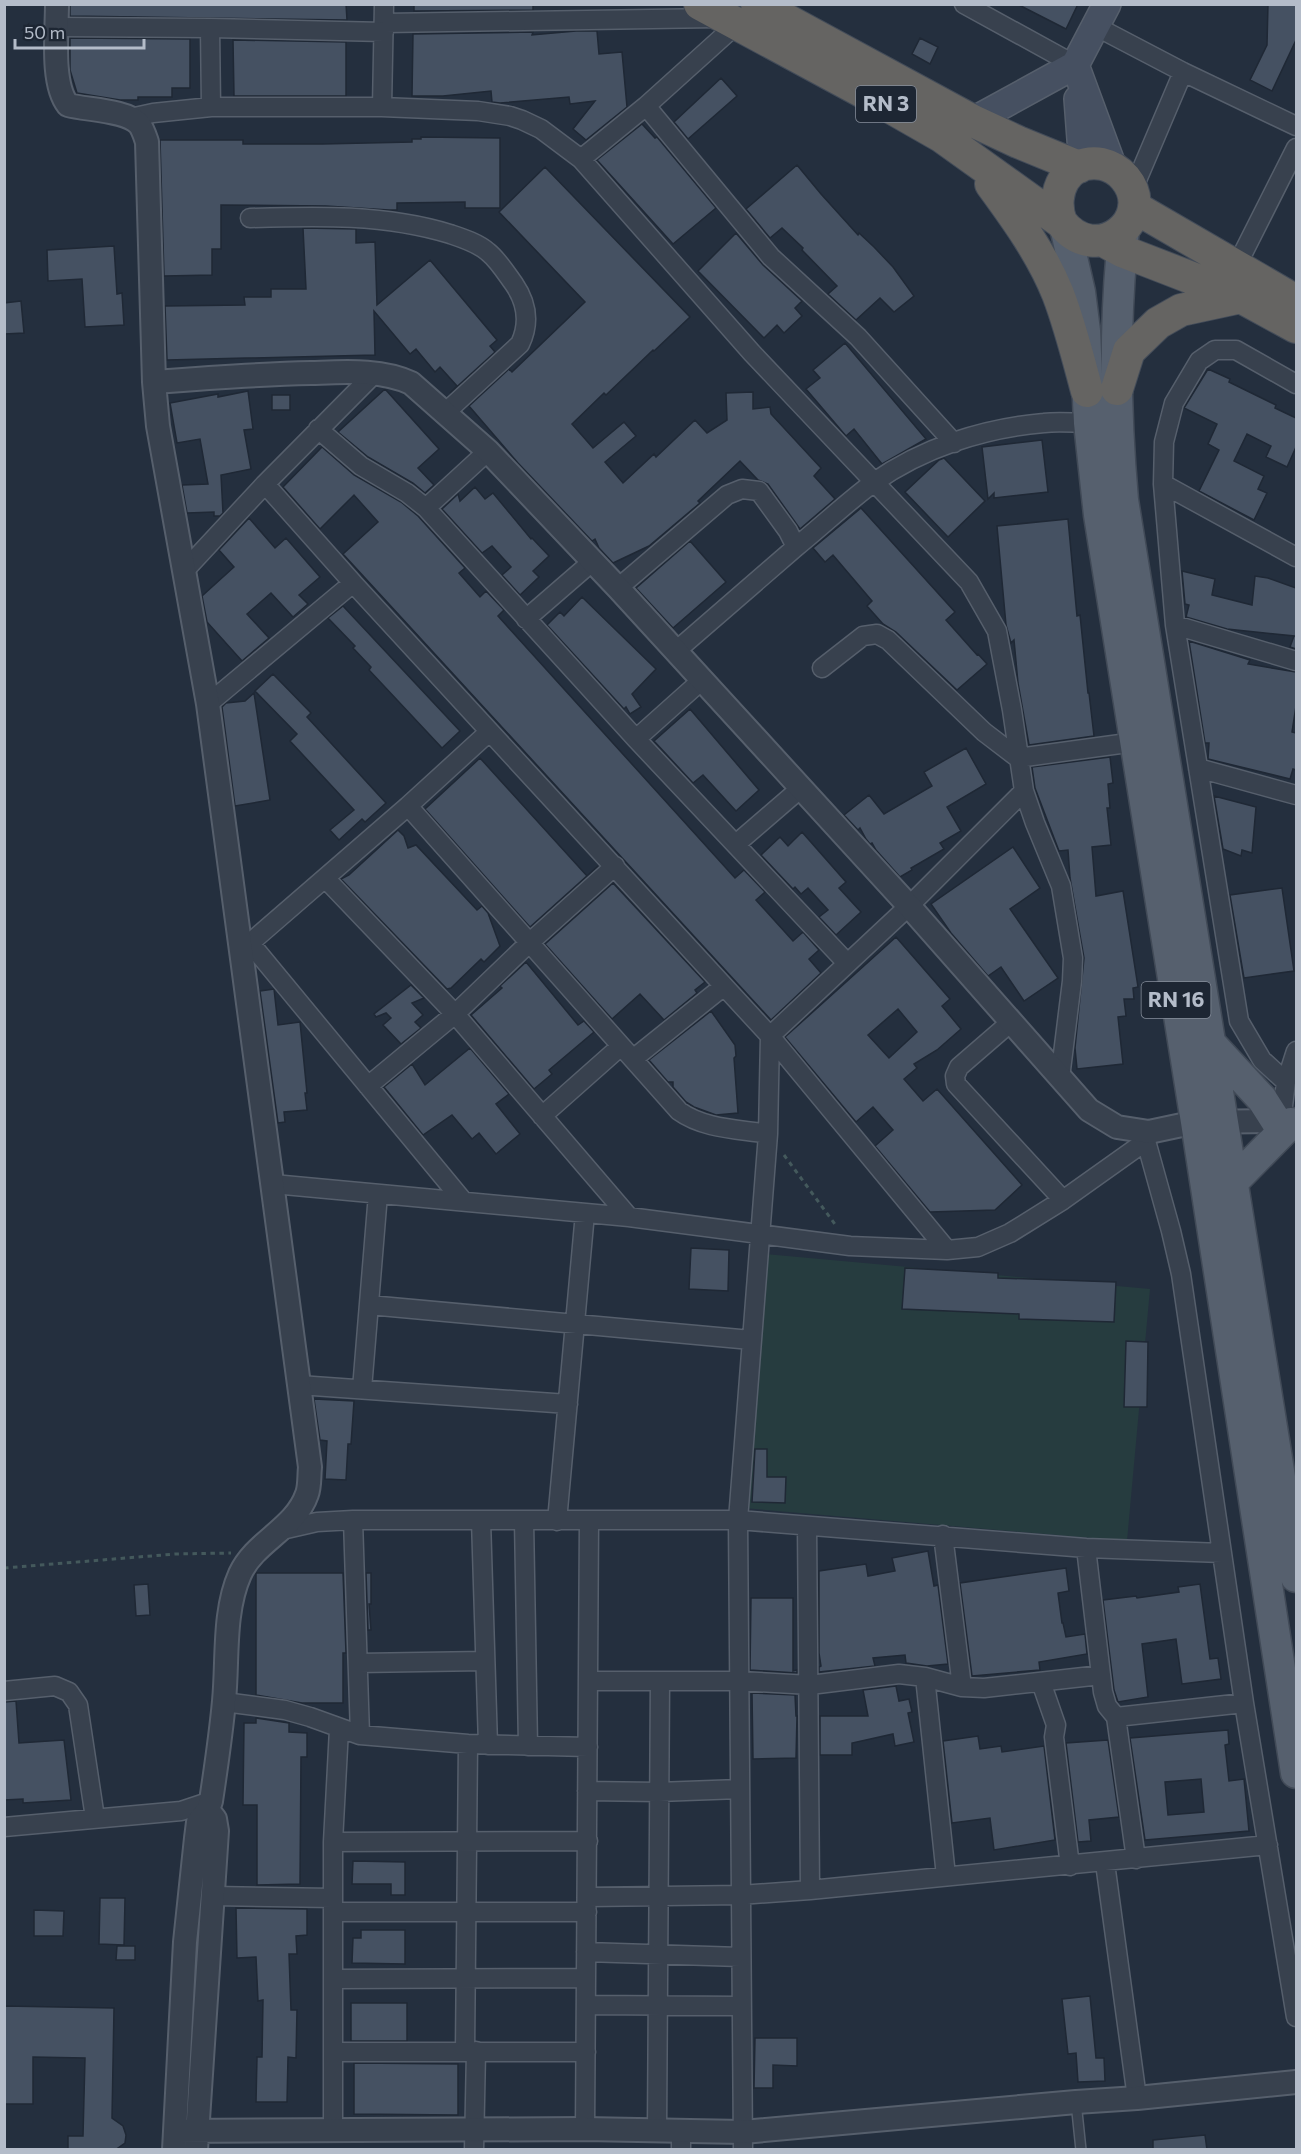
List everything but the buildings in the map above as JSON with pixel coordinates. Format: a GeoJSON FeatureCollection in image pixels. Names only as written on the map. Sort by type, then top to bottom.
{"type":"FeatureCollection","features":[{"type":"Feature","properties":{"kind":"highway","name":"RN 3"},"geometry":{"type":"LineString","coordinates":[[730,13],[1018,142],[1239,282],[1296,327]]}},
{"type":"Feature","properties":{"kind":"highway","name":"RN 3"},"geometry":{"type":"LineString","coordinates":[[730,13],[932,131],[1063,224]]}},
{"type":"Feature","properties":{"kind":"highway"},"geometry":{"type":"LineString","coordinates":[[974,161],[1017,219],[1057,292],[1069,325],[1102,390],[1130,351],[1158,323],[1239,282]]}},
{"type":"Feature","properties":{"kind":"highway"},"geometry":{"type":"LineString","coordinates":[[1063,181],[1112,202],[1091,242],[1079,239],[1063,224],[1056,201],[1063,181]]}},
{"type":"Feature","properties":{"kind":"highway","name":"RN 3"},"geometry":{"type":"LineString","coordinates":[[1112,202],[1239,282],[1296,301]]}},
{"type":"Feature","properties":{"kind":"main road"},"geometry":{"type":"LineString","coordinates":[[973,121],[1075,65],[1102,16]]}},
{"type":"Feature","properties":{"kind":"main road"},"geometry":{"type":"LineString","coordinates":[[1075,65],[1112,202]]}},
{"type":"Feature","properties":{"kind":"main road","name":"RN 16"},"geometry":{"type":"LineString","coordinates":[[1112,202],[1102,390],[1089,423],[1099,515],[1135,742],[1210,1122],[1296,1773]]}},
{"type":"Feature","properties":{"kind":"main road","name":"RN 16"},"geometry":{"type":"LineString","coordinates":[[1063,224],[1082,312],[1087,359],[1102,390],[1118,445],[1123,500],[1212,1045],[1210,1122],[1234,1181],[1296,1577]]}},
{"type":"Feature","properties":{"kind":"main road"},"geometry":{"type":"LineString","coordinates":[[1212,1045],[1286,1123],[1234,1181]]}},
{"type":"Feature","properties":{"kind":"street"},"geometry":{"type":"LineString","coordinates":[[382,107],[384,4]]}},
{"type":"Feature","properties":{"kind":"street"},"geometry":{"type":"LineString","coordinates":[[964,4],[1075,65]]}},
{"type":"Feature","properties":{"kind":"street"},"geometry":{"type":"LineString","coordinates":[[185,2141],[210,1943],[217,1831],[210,1806],[224,1702],[233,1595],[240,1573],[254,1554],[282,1530],[301,1509],[308,1492],[310,1467],[273,1184],[246,947],[185,570],[158,426],[154,382],[147,142],[138,124],[130,118],[122,114],[68,105],[61,96],[58,82],[57,16],[210,28],[384,28],[730,13]]}},
{"type":"Feature","properties":{"kind":"street"},"geometry":{"type":"LineString","coordinates":[[581,159],[646,106],[730,13]]}},
{"type":"Feature","properties":{"kind":"street"},"geometry":{"type":"LineString","coordinates":[[1102,16],[1183,72],[1296,126]]}},
{"type":"Feature","properties":{"kind":"street"},"geometry":{"type":"LineString","coordinates":[[210,28],[211,107]]}},
{"type":"Feature","properties":{"kind":"street"},"geometry":{"type":"LineString","coordinates":[[1112,202],[1183,72]]}},
{"type":"Feature","properties":{"kind":"street"},"geometry":{"type":"LineString","coordinates":[[646,106],[771,257],[858,337],[954,443]]}},
{"type":"Feature","properties":{"kind":"street"},"geometry":{"type":"LineString","coordinates":[[130,118],[153,113],[211,107],[382,107],[478,111],[510,116],[541,129],[581,159],[752,353],[969,582],[997,631],[1024,791],[1061,886],[1073,958],[1060,1078]]}},
{"type":"Feature","properties":{"kind":"street"},"geometry":{"type":"LineString","coordinates":[[1239,282],[1296,148]]}},
{"type":"Feature","properties":{"kind":"street"},"geometry":{"type":"LineString","coordinates":[[250,218],[318,216],[391,220],[461,238],[487,251],[517,288],[525,309],[527,329],[520,344],[446,412]]}},
{"type":"Feature","properties":{"kind":"street"},"geometry":{"type":"LineString","coordinates":[[1286,1082],[1263,1060],[1239,1022],[1175,625],[1163,484],[1164,442],[1174,403],[1199,361],[1215,350],[1236,350],[1296,384]]}},
{"type":"Feature","properties":{"kind":"street"},"geometry":{"type":"LineString","coordinates":[[154,382],[265,374],[374,374],[400,378],[411,383],[488,451],[593,561],[909,906],[1089,1110],[1117,1127],[1147,1137]]}},
{"type":"Feature","properties":{"kind":"street"},"geometry":{"type":"LineString","coordinates":[[185,570],[318,429],[374,374]]}},
{"type":"Feature","properties":{"kind":"street"},"geometry":{"type":"LineString","coordinates":[[676,651],[874,483],[916,458],[954,443],[1012,427],[1046,422],[1089,423]]}},
{"type":"Feature","properties":{"kind":"street"},"geometry":{"type":"LineString","coordinates":[[318,429],[345,455],[426,508],[636,739],[848,963]]}},
{"type":"Feature","properties":{"kind":"street"},"geometry":{"type":"LineString","coordinates":[[426,508],[488,451]]}},
{"type":"Feature","properties":{"kind":"street"},"geometry":{"type":"LineString","coordinates":[[265,484],[489,732],[770,1036],[947,1250]]}},
{"type":"Feature","properties":{"kind":"street"},"geometry":{"type":"LineString","coordinates":[[1163,484],[1296,557]]}},
{"type":"Feature","properties":{"kind":"street"},"geometry":{"type":"LineString","coordinates":[[618,588],[727,495],[742,489],[759,491],[782,521],[796,547]]}},
{"type":"Feature","properties":{"kind":"street"},"geometry":{"type":"LineString","coordinates":[[526,619],[593,561]]}},
{"type":"Feature","properties":{"kind":"street"},"geometry":{"type":"LineString","coordinates":[[207,704],[353,583]]}},
{"type":"Feature","properties":{"kind":"street"},"geometry":{"type":"LineString","coordinates":[[1175,625],[1296,661]]}},
{"type":"Feature","properties":{"kind":"street"},"geometry":{"type":"LineString","coordinates":[[822,668],[864,636],[877,634],[888,640],[984,732],[1018,758],[1135,742]]}},
{"type":"Feature","properties":{"kind":"street"},"geometry":{"type":"LineString","coordinates":[[636,739],[702,680]]}},
{"type":"Feature","properties":{"kind":"street"},"geometry":{"type":"LineString","coordinates":[[246,947],[489,732]]}},
{"type":"Feature","properties":{"kind":"street"},"geometry":{"type":"LineString","coordinates":[[1198,768],[1296,795]]}},
{"type":"Feature","properties":{"kind":"street"},"geometry":{"type":"LineString","coordinates":[[736,844],[801,788]]}},
{"type":"Feature","properties":{"kind":"street"},"geometry":{"type":"LineString","coordinates":[[743,2140],[738,1520],[768,1134],[770,1036],[909,906],[1024,791]]}},
{"type":"Feature","properties":{"kind":"street"},"geometry":{"type":"LineString","coordinates":[[408,806],[679,1111],[689,1118],[706,1124],[768,1134]]}},
{"type":"Feature","properties":{"kind":"street"},"geometry":{"type":"LineString","coordinates":[[368,1086],[455,1014],[529,943],[615,866]]}},
{"type":"Feature","properties":{"kind":"street"},"geometry":{"type":"LineString","coordinates":[[325,878],[455,1014],[629,1217]]}},
{"type":"Feature","properties":{"kind":"street"},"geometry":{"type":"LineString","coordinates":[[246,947],[368,1086],[464,1202]]}},
{"type":"Feature","properties":{"kind":"street"},"geometry":{"type":"LineString","coordinates":[[542,1116],[627,1053],[724,986]]}},
{"type":"Feature","properties":{"kind":"street"},"geometry":{"type":"LineString","coordinates":[[1011,1022],[959,1067],[955,1076],[956,1084],[1063,1200]]}},
{"type":"Feature","properties":{"kind":"street"},"geometry":{"type":"LineString","coordinates":[[273,1184],[629,1217],[850,1246],[947,1250],[978,1247],[1010,1233],[1063,1200],[1147,1137],[1210,1122],[1286,1123],[1286,1082],[1296,1051]]}},
{"type":"Feature","properties":{"kind":"street"},"geometry":{"type":"LineString","coordinates":[[1147,1137],[1181,1274],[1244,1702],[1296,2017]]}},
{"type":"Feature","properties":{"kind":"street"},"geometry":{"type":"LineString","coordinates":[[362,1389],[378,1194]]}},
{"type":"Feature","properties":{"kind":"street"},"geometry":{"type":"LineString","coordinates":[[557,1521],[585,1213]]}},
{"type":"Feature","properties":{"kind":"street"},"geometry":{"type":"LineString","coordinates":[[369,1305],[752,1340]]}},
{"type":"Feature","properties":{"kind":"street"},"geometry":{"type":"LineString","coordinates":[[299,1384],[568,1404]]}},
{"type":"Feature","properties":{"kind":"street"},"geometry":{"type":"LineString","coordinates":[[282,1530],[317,1522],[353,1520],[738,1520],[1086,1548],[1222,1552]]}},
{"type":"Feature","properties":{"kind":"street"},"geometry":{"type":"LineString","coordinates":[[353,1520],[360,1736]]}},
{"type":"Feature","properties":{"kind":"street"},"geometry":{"type":"LineString","coordinates":[[481,1520],[488,1745]]}},
{"type":"Feature","properties":{"kind":"street"},"geometry":{"type":"LineString","coordinates":[[524,1520],[528,1746]]}},
{"type":"Feature","properties":{"kind":"street"},"geometry":{"type":"LineString","coordinates":[[585,2128],[589,1521]]}},
{"type":"Feature","properties":{"kind":"street"},"geometry":{"type":"LineString","coordinates":[[807,1526],[810,1890]]}},
{"type":"Feature","properties":{"kind":"street"},"geometry":{"type":"LineString","coordinates":[[944,1536],[962,1687]]}},
{"type":"Feature","properties":{"kind":"street"},"geometry":{"type":"LineString","coordinates":[[1086,1548],[1101,1675],[1107,1706],[1116,1718],[1136,1859]]}},
{"type":"Feature","properties":{"kind":"street"},"geometry":{"type":"LineString","coordinates":[[359,1663],[484,1661]]}},
{"type":"Feature","properties":{"kind":"street"},"geometry":{"type":"LineString","coordinates":[[588,1681],[740,1680],[810,1684],[899,1674],[925,1677],[962,1687],[984,1688],[1101,1675]]}},
{"type":"Feature","properties":{"kind":"street"},"geometry":{"type":"LineString","coordinates":[[925,1677],[946,1876]]}},
{"type":"Feature","properties":{"kind":"street"},"geometry":{"type":"LineString","coordinates":[[657,2130],[660,1681]]}},
{"type":"Feature","properties":{"kind":"street"},"geometry":{"type":"LineString","coordinates":[[1041,1682],[1056,1725],[1054,1737],[1070,1866]]}},
{"type":"Feature","properties":{"kind":"street"},"geometry":{"type":"LineString","coordinates":[[4,1691],[55,1686],[69,1692],[78,1705],[95,1818]]}},
{"type":"Feature","properties":{"kind":"street"},"geometry":{"type":"LineString","coordinates":[[224,1702],[285,1710],[360,1736],[488,1745],[588,1747]]}},
{"type":"Feature","properties":{"kind":"street"},"geometry":{"type":"LineString","coordinates":[[1116,1718],[1244,1702]]}},
{"type":"Feature","properties":{"kind":"street"},"geometry":{"type":"LineString","coordinates":[[333,2130],[333,1842],[339,1729]]}},
{"type":"Feature","properties":{"kind":"street"},"geometry":{"type":"LineString","coordinates":[[468,1744],[465,1980],[474,2140]]}},
{"type":"Feature","properties":{"kind":"street"},"geometry":{"type":"LineString","coordinates":[[587,1791],[658,1792],[740,1789]]}},
{"type":"Feature","properties":{"kind":"street"},"geometry":{"type":"LineString","coordinates":[[4,1827],[181,1811],[210,1806]]}},
{"type":"Feature","properties":{"kind":"street"},"geometry":{"type":"LineString","coordinates":[[185,2141],[185,1942],[198,1822],[210,1806]]}},
{"type":"Feature","properties":{"kind":"street"},"geometry":{"type":"LineString","coordinates":[[333,1842],[588,1841]]}},
{"type":"Feature","properties":{"kind":"street"},"geometry":{"type":"LineString","coordinates":[[213,1896],[333,1905],[465,1911],[588,1905],[658,1896],[740,1895],[810,1890],[1105,1863],[1268,1845]]}},
{"type":"Feature","properties":{"kind":"street"},"geometry":{"type":"LineString","coordinates":[[1105,1863],[1137,2098]]}},
{"type":"Feature","properties":{"kind":"street"},"geometry":{"type":"LineString","coordinates":[[185,1942],[210,1943]]}},
{"type":"Feature","properties":{"kind":"street"},"geometry":{"type":"LineString","coordinates":[[586,1952],[741,1957]]}},
{"type":"Feature","properties":{"kind":"street"},"geometry":{"type":"LineString","coordinates":[[334,1979],[586,1978]]}},
{"type":"Feature","properties":{"kind":"street"},"geometry":{"type":"LineString","coordinates":[[587,2005],[741,2007]]}},
{"type":"Feature","properties":{"kind":"street"},"geometry":{"type":"LineString","coordinates":[[333,2052],[586,2052]]}},
{"type":"Feature","properties":{"kind":"street"},"geometry":{"type":"LineString","coordinates":[[185,2141],[333,2130],[474,2140],[585,2128],[657,2130],[681,2140],[743,2140],[1076,2102],[1296,2082]]}},
{"type":"Feature","properties":{"kind":"lane"},"geometry":{"type":"LineString","coordinates":[[1076,2102],[1081,2150]]}},
{"type":"Feature","properties":{"kind":"path"},"geometry":{"type":"LineString","coordinates":[[768,1134],[850,1246]]}},
{"type":"Feature","properties":{"kind":"path"},"geometry":{"type":"LineString","coordinates":[[4,1568],[175,1554],[254,1554]]}},
{"type":"Feature","properties":{"kind":"green space"},"geometry":{"type":"Polygon","coordinates":[[[765,1254],[1150,1289],[1127,1541],[743,1508],[765,1254]]]}}]}
